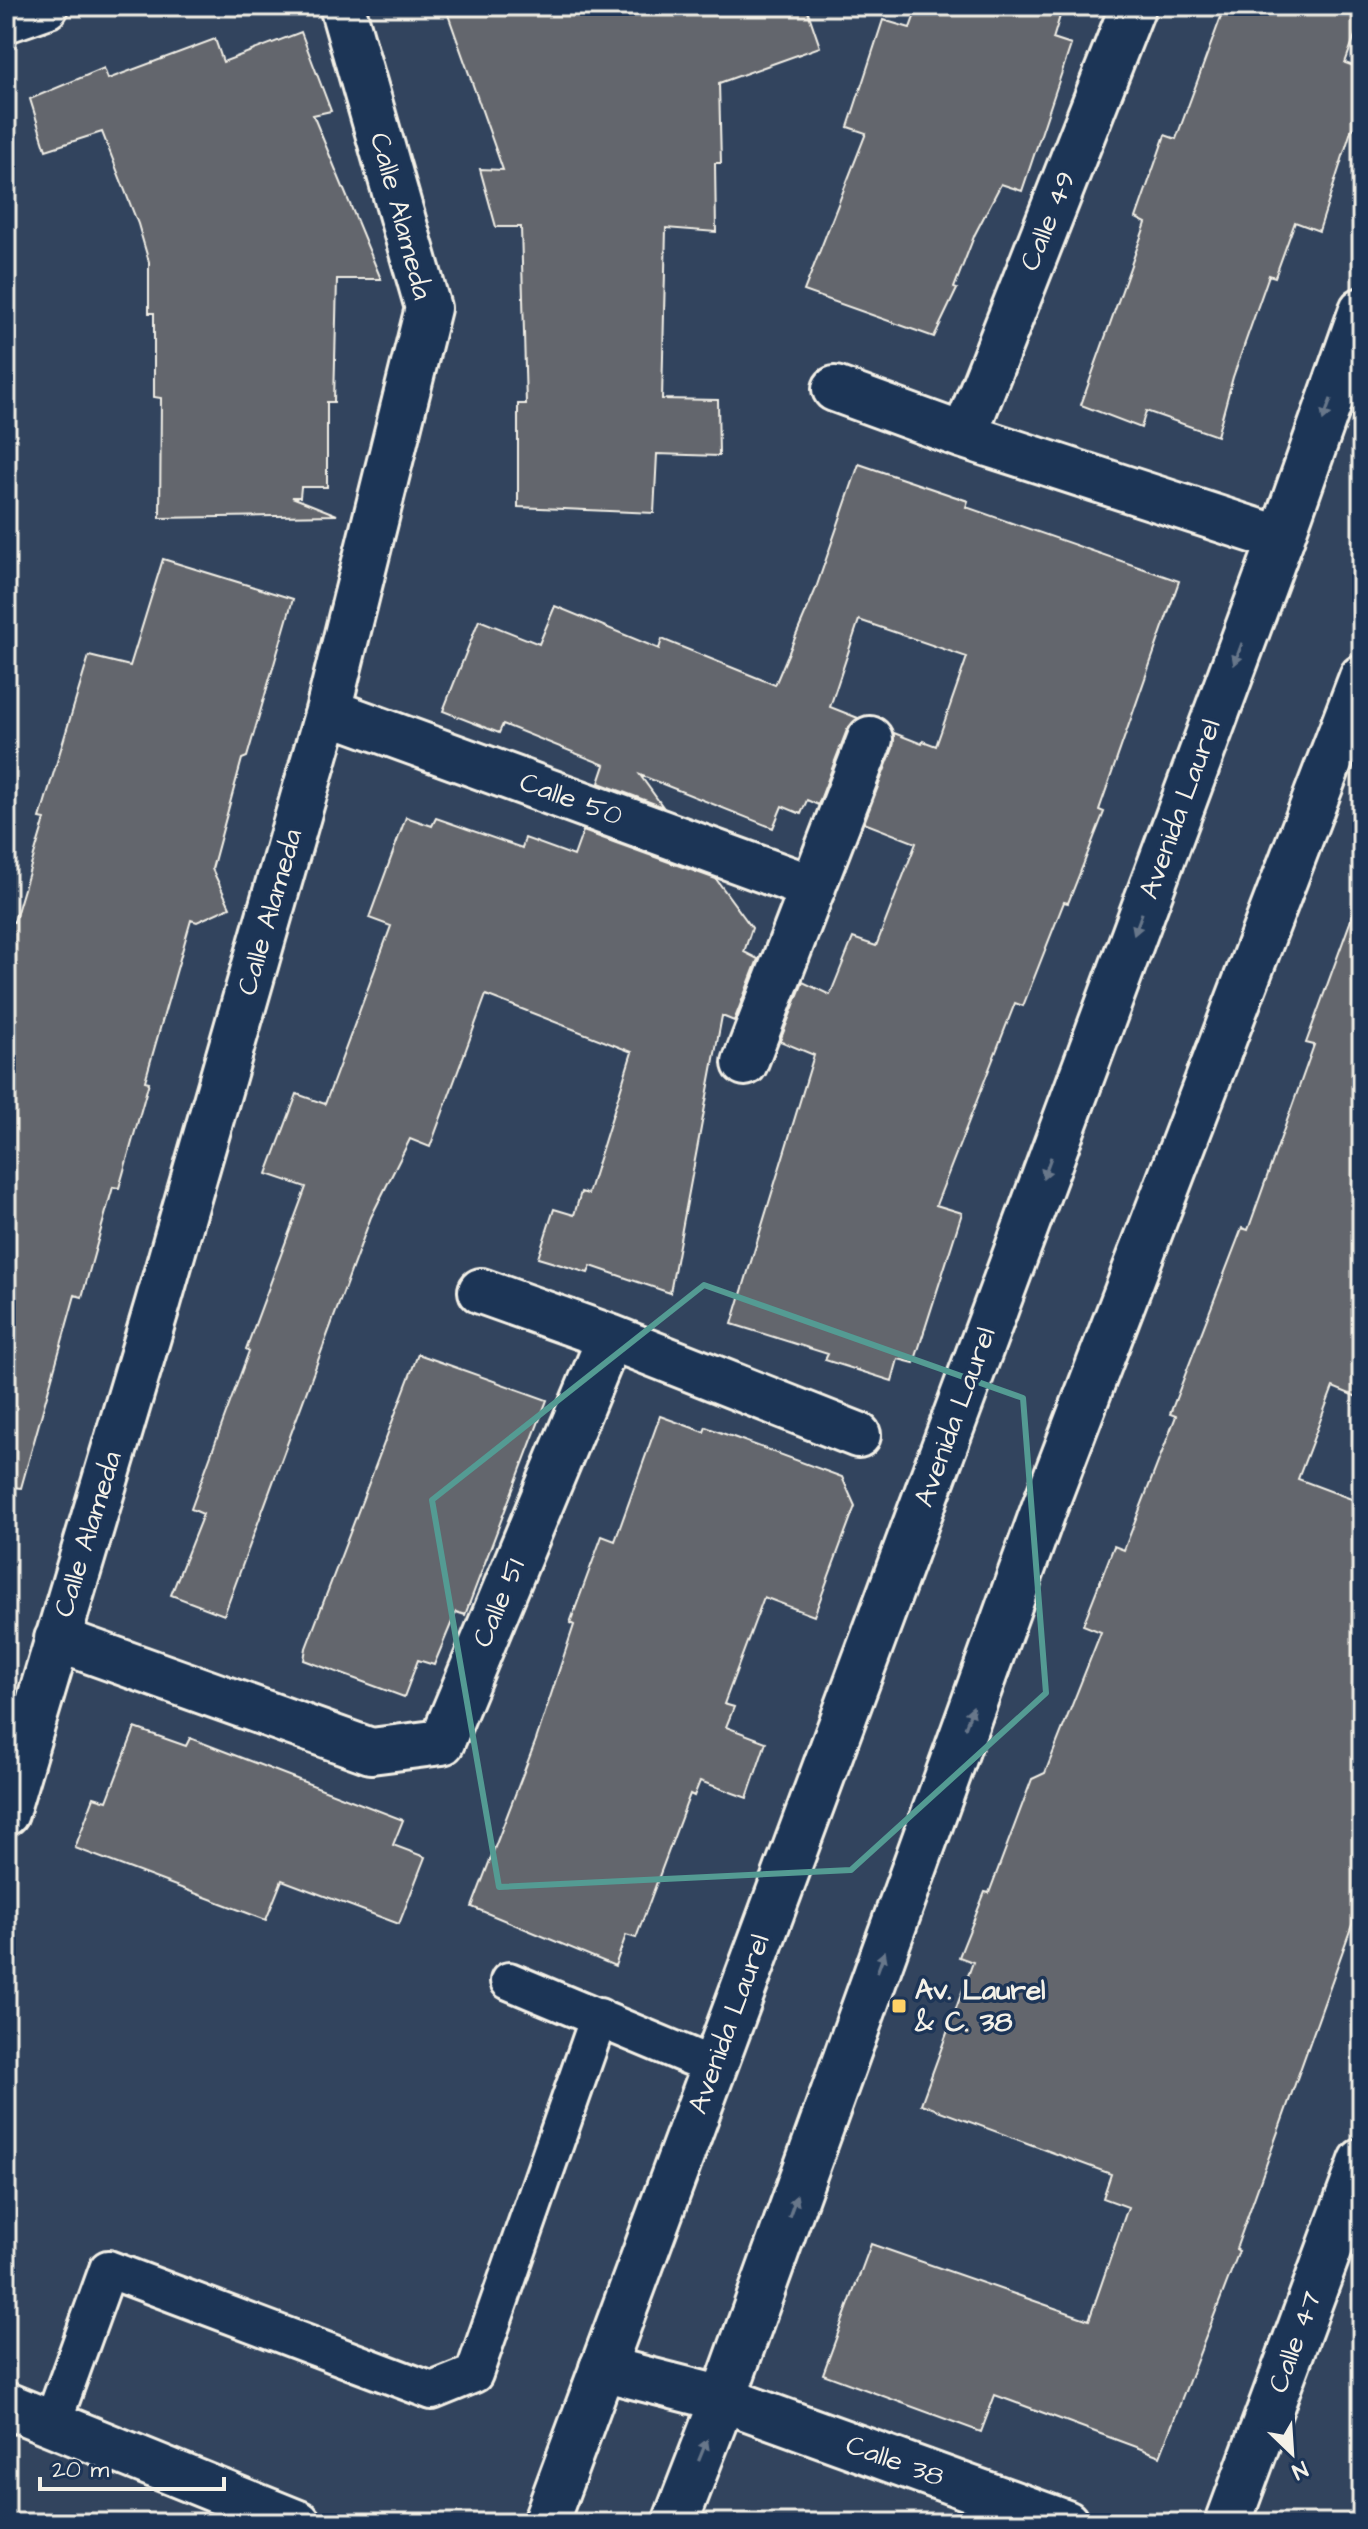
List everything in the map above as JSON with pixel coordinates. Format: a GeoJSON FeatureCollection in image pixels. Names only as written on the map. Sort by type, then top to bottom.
{"type":"FeatureCollection","features":[{"type":"Feature","properties":{"kind":"street"},"geometry":{"type":"LineString","coordinates":[[6,20],[46,6]]}},
{"type":"Feature","properties":{"kind":"street","name":"Calle Alameda"},"geometry":{"type":"LineString","coordinates":[[6,1813],[158,1303],[328,711],[428,308],[342,6]]}},
{"type":"Feature","properties":{"kind":"street","name":"Calle 49"},"geometry":{"type":"LineString","coordinates":[[964,436],[1133,6]]}},
{"type":"Feature","properties":{"kind":"street","name":"Avenida Laurel"},"geometry":{"type":"LineString","coordinates":[[545,2523],[1281,539],[1362,310]]}},
{"type":"Feature","properties":{"kind":"street"},"geometry":{"type":"LineString","coordinates":[[835,389],[964,436],[1281,539]]}},
{"type":"Feature","properties":{"kind":"street"},"geometry":{"type":"LineString","coordinates":[[675,2523],[723,2399],[1045,1506],[1362,677]]}},
{"type":"Feature","properties":{"kind":"street","name":"Calle 50"},"geometry":{"type":"LineString","coordinates":[[328,711],[813,888]]}},
{"type":"Feature","properties":{"kind":"street"},"geometry":{"type":"LineString","coordinates":[[745,1063],[870,739]]}},
{"type":"Feature","properties":{"kind":"street"},"geometry":{"type":"LineString","coordinates":[[481,1291],[610,1337],[858,1435]]}},
{"type":"Feature","properties":{"kind":"street","name":"Calle 51"},"geometry":{"type":"LineString","coordinates":[[57,1639],[371,1751],[442,1742],[610,1337]]}},
{"type":"Feature","properties":{"kind":"street","name":"Calle 47"},"geometry":{"type":"LineString","coordinates":[[1228,2523],[1362,2161]]}},
{"type":"Feature","properties":{"kind":"street","name":"Calle 38"},"geometry":{"type":"LineString","coordinates":[[602,2368],[723,2399],[1066,2523]]}},
{"type":"Feature","properties":{"kind":"street"},"geometry":{"type":"LineString","coordinates":[[6,2405],[298,2523]]}},
{"type":"Feature","properties":{"kind":"lane"},"geometry":{"type":"LineString","coordinates":[[509,1981],[713,2066]]}},
{"type":"Feature","properties":{"kind":"lane"},"geometry":{"type":"LineString","coordinates":[[52,2424],[108,2269],[432,2391],[474,2374],[599,2017]]}},
{"type":"Feature","properties":{"kind":"highlighted area"},"geometry":{"type":"Polygon","coordinates":[[[704,1285],[1023,1398],[1046,1693],[851,1870],[499,1887],[432,1500],[704,1285]]]}},
{"type":"Feature","properties":{"kind":"building"},"geometry":{"type":"Polygon","coordinates":[[[445,6],[806,6],[820,47],[719,83],[721,163],[715,163],[716,232],[666,228],[662,399],[718,400],[719,456],[657,454],[654,513],[518,507],[518,404],[526,404],[521,227],[496,227],[480,169],[503,170],[445,6]]]}},
{"type":"Feature","properties":{"kind":"building"},"geometry":{"type":"Polygon","coordinates":[[[918,6],[1063,6],[1053,39],[1071,45],[1022,191],[1001,184],[975,234],[954,288],[957,289],[934,337],[804,291],[866,133],[848,127],[883,20],[910,28],[918,6]]]}},
{"type":"Feature","properties":{"kind":"building"},"geometry":{"type":"Polygon","coordinates":[[[1225,6],[1362,6],[1362,16],[1345,63],[1362,69],[1362,131],[1352,128],[1319,231],[1295,222],[1275,277],[1269,275],[1233,377],[1217,436],[1146,411],[1141,428],[1081,405],[1146,223],[1136,218],[1165,135],[1176,139],[1225,6]]]}},
{"type":"Feature","properties":{"kind":"building"},"geometry":{"type":"Polygon","coordinates":[[[301,32],[331,111],[313,115],[381,279],[337,279],[334,402],[327,402],[327,487],[301,487],[300,497],[292,497],[337,515],[160,518],[161,398],[154,397],[154,313],[149,313],[149,262],[138,224],[102,132],[46,150],[30,99],[104,68],[108,79],[215,39],[223,62],[301,32]]]}},
{"type":"Feature","properties":{"kind":"building"},"geometry":{"type":"Polygon","coordinates":[[[859,464],[968,501],[966,507],[1179,581],[1099,810],[1104,812],[1023,1006],[1015,1003],[936,1205],[962,1213],[914,1363],[898,1359],[892,1381],[825,1360],[828,1354],[732,1324],[814,1055],[780,1041],[803,982],[830,995],[853,938],[876,946],[916,843],[864,823],[893,748],[894,733],[936,746],[967,657],[859,620],[830,707],[858,718],[847,730],[818,805],[807,800],[801,814],[782,806],[773,828],[640,775],[663,807],[599,783],[605,765],[503,724],[499,733],[443,711],[479,620],[539,644],[555,606],[659,649],[662,639],[775,685],[815,591],[859,464]]]}},
{"type":"Feature","properties":{"kind":"building"},"geometry":{"type":"Polygon","coordinates":[[[163,559],[293,599],[247,757],[242,759],[212,869],[230,907],[197,922],[191,920],[145,1081],[149,1082],[119,1188],[113,1187],[82,1297],[75,1295],[21,1488],[6,1486],[6,920],[14,922],[45,819],[40,818],[89,656],[130,666],[163,559]]]}},
{"type":"Feature","properties":{"kind":"building"},"geometry":{"type":"Polygon","coordinates":[[[406,817],[432,826],[436,818],[522,848],[525,838],[574,856],[583,831],[716,879],[752,928],[744,952],[758,959],[734,1021],[722,1016],[670,1293],[591,1266],[588,1273],[538,1258],[554,1209],[574,1215],[581,1192],[588,1194],[632,1052],[486,995],[430,1147],[410,1139],[371,1217],[224,1615],[171,1595],[203,1514],[191,1509],[306,1187],[267,1174],[297,1094],[325,1104],[391,926],[369,918],[406,817]]]}},
{"type":"Feature","properties":{"kind":"building"},"geometry":{"type":"Polygon","coordinates":[[[1356,906],[1362,908],[1362,1399],[1333,1387],[1298,1479],[1362,1503],[1362,1897],[1236,2249],[1239,2251],[1160,2456],[995,2395],[981,2432],[823,2374],[871,2244],[1089,2320],[1128,2207],[1103,2198],[1111,2174],[921,2104],[973,1962],[959,1957],[985,1892],[989,1893],[1032,1779],[1045,1773],[1101,1632],[1083,1625],[1114,1546],[1124,1550],[1176,1416],[1170,1414],[1242,1228],[1248,1230],[1314,1045],[1306,1043],[1356,906]]]}},
{"type":"Feature","properties":{"kind":"building"},"geometry":{"type":"Polygon","coordinates":[[[418,1354],[547,1400],[465,1615],[456,1612],[434,1665],[418,1660],[404,1697],[304,1660],[418,1354]]]}},
{"type":"Feature","properties":{"kind":"building"},"geometry":{"type":"Polygon","coordinates":[[[660,1416],[704,1432],[706,1427],[842,1477],[855,1506],[814,1616],[764,1597],[724,1704],[734,1707],[726,1727],[766,1742],[747,1798],[700,1781],[694,1796],[690,1794],[636,1938],[626,1935],[615,1966],[472,1907],[536,1740],[574,1625],[570,1623],[602,1536],[615,1541],[660,1416]]]}},
{"type":"Feature","properties":{"kind":"building"},"geometry":{"type":"Polygon","coordinates":[[[135,1728],[186,1746],[190,1738],[403,1820],[393,1845],[425,1857],[399,1924],[282,1880],[266,1920],[75,1848],[94,1797],[107,1801],[135,1728]]]}},
{"type":"Feature","properties":{"kind":"place","name":"Av. Laurel & C. 38"},"geometry":{"type":"Point","coordinates":[899,2006]}}]}
